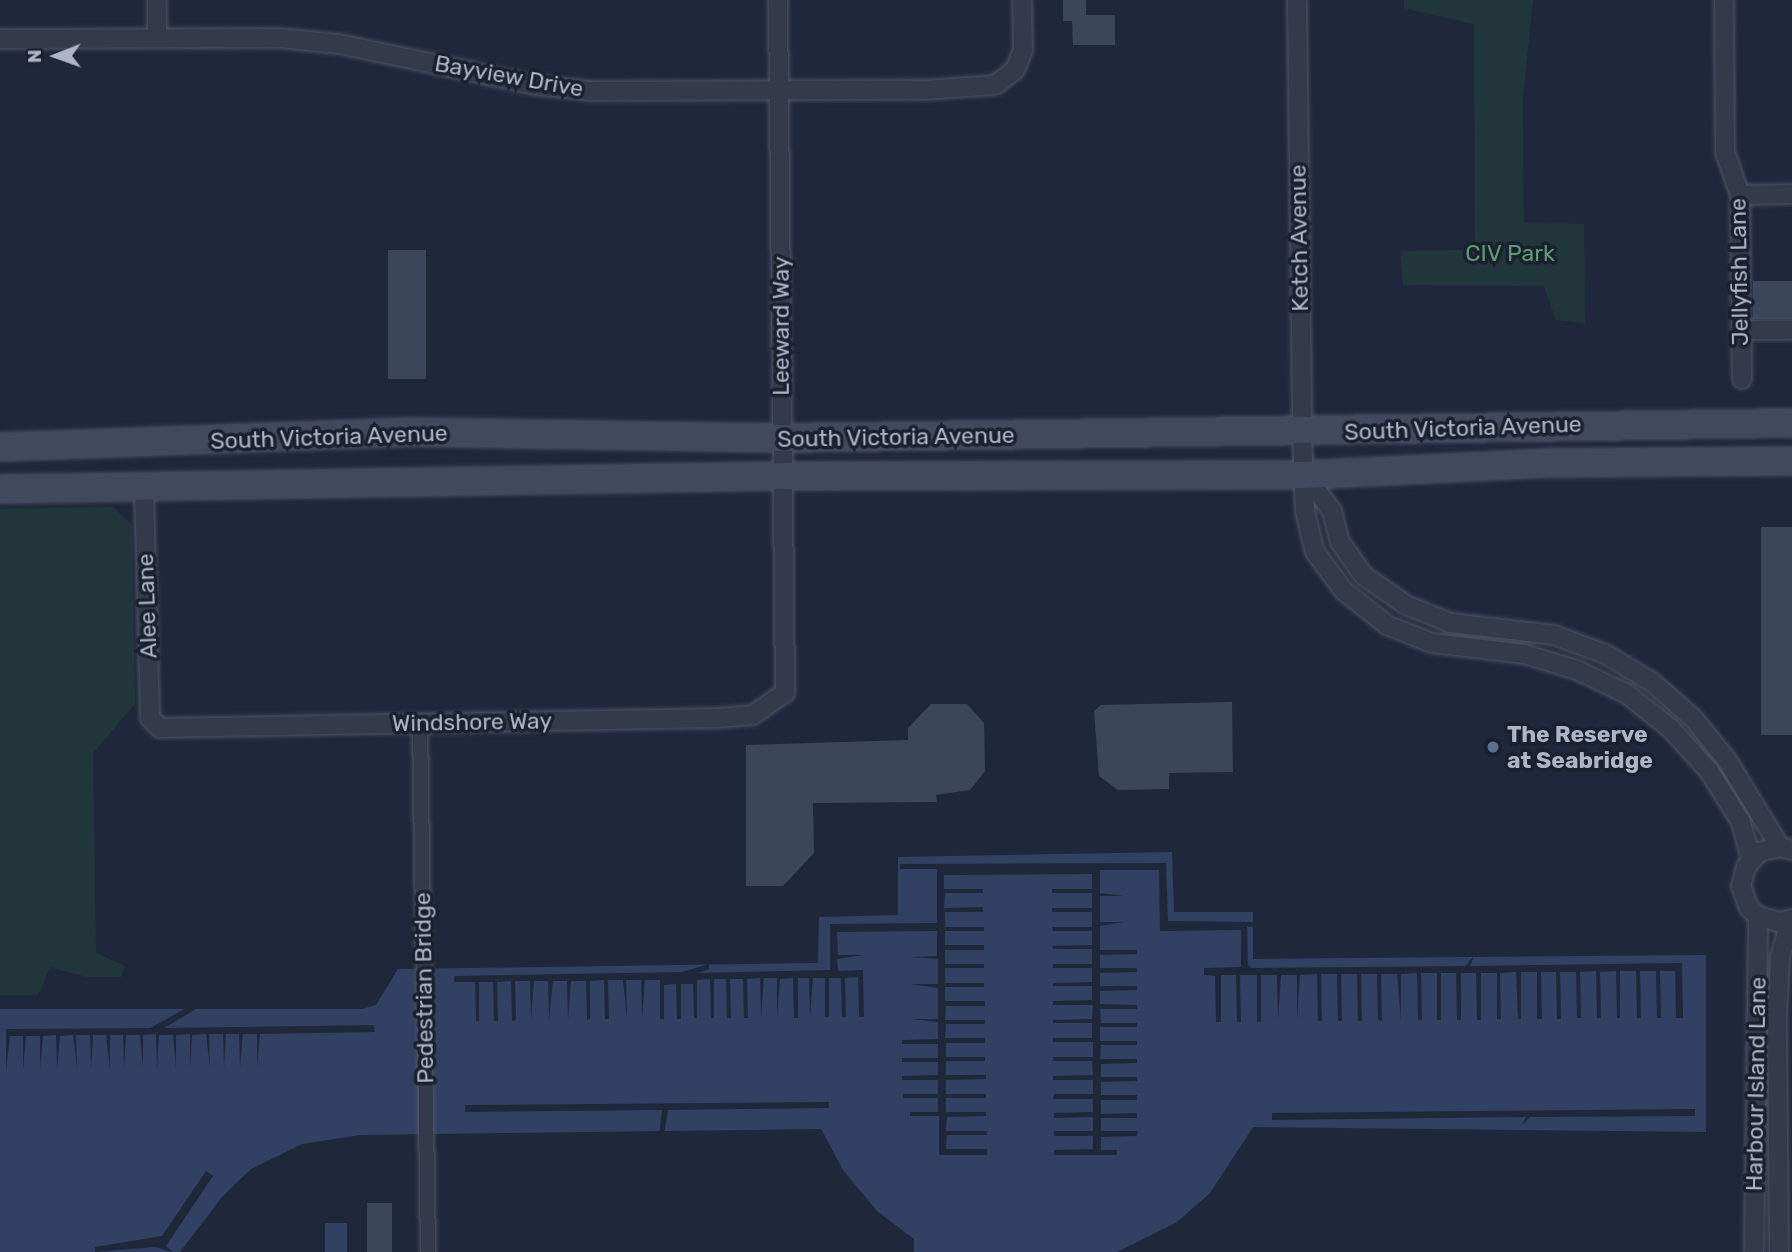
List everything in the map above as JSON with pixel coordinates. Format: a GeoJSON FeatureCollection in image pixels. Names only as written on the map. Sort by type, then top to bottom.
{"type":"FeatureCollection","features":[{"type":"Feature","properties":{"kind":"main road","name":"South Victoria Avenue"},"geometry":{"type":"LineString","coordinates":[[0,447],[405,432],[780,438],[1302,433],[1792,423]]}},
{"type":"Feature","properties":{"kind":"main road","name":"South Victoria Avenue"},"geometry":{"type":"LineString","coordinates":[[0,489],[782,477],[1305,475],[1554,463],[1792,461]]}},
{"type":"Feature","properties":{"kind":"street"},"geometry":{"type":"LineString","coordinates":[[157,0],[157,38]]}},
{"type":"Feature","properties":{"kind":"street","name":"Leeward Way"},"geometry":{"type":"LineString","coordinates":[[778,0],[780,438],[785,693]]}},
{"type":"Feature","properties":{"kind":"street","name":"Bayview Drive"},"geometry":{"type":"LineString","coordinates":[[0,39],[279,38],[340,44],[535,85],[591,91],[779,93],[984,86],[995,85],[1015,70],[1023,50],[1022,0]]}},
{"type":"Feature","properties":{"kind":"street","name":"Ketch Avenue"},"geometry":{"type":"LineString","coordinates":[[1297,0],[1302,433],[1305,475]]}},
{"type":"Feature","properties":{"kind":"street","name":"Jellyfish Lane"},"geometry":{"type":"LineString","coordinates":[[1724,0],[1725,152],[1740,195],[1742,379]]}},
{"type":"Feature","properties":{"kind":"street"},"geometry":{"type":"LineString","coordinates":[[1740,195],[1792,194]]}},
{"type":"Feature","properties":{"kind":"street"},"geometry":{"type":"LineString","coordinates":[[1741,330],[1792,330]]}},
{"type":"Feature","properties":{"kind":"street"},"geometry":{"type":"LineString","coordinates":[[1305,475],[1332,511],[1340,542],[1363,575],[1406,605],[1451,623],[1554,635],[1605,654],[1652,682],[1695,719],[1727,760],[1786,849],[1751,859]]}},
{"type":"Feature","properties":{"kind":"street"},"geometry":{"type":"LineString","coordinates":[[1305,475],[1305,511],[1315,552],[1344,591],[1387,625],[1432,643],[1524,654],[1577,670],[1627,694],[1671,729],[1709,771],[1741,822],[1751,859],[1741,886],[1749,908],[1758,916],[1791,919]]}},
{"type":"Feature","properties":{"kind":"street","name":"Alee Lane"},"geometry":{"type":"LineString","coordinates":[[144,487],[153,725]]}},
{"type":"Feature","properties":{"kind":"street","name":"Windshore Way"},"geometry":{"type":"LineString","coordinates":[[153,725],[719,718],[752,715],[785,693]]}},
{"type":"Feature","properties":{"kind":"street","name":"Pedestrian Bridge"},"geometry":{"type":"LineString","coordinates":[[420,723],[428,1245]]}},
{"type":"Feature","properties":{"kind":"street","name":"Harbour Island Lane"},"geometry":{"type":"LineString","coordinates":[[1754,1252],[1758,916]]}},
{"type":"Feature","properties":{"kind":"street","name":"Harbour Island Lane"},"geometry":{"type":"LineString","coordinates":[[1779,1252],[1777,1016],[1780,958],[1791,919]]}},
{"type":"Feature","properties":{"kind":"green space","name":"CIV Park"},"geometry":{"type":"Polygon","coordinates":[[[1404,0],[1533,0],[1523,98],[1524,223],[1584,224],[1585,323],[1556,320],[1544,286],[1403,285],[1400,251],[1475,250],[1474,24],[1404,8],[1404,0]]]}},
{"type":"Feature","properties":{"kind":"green space"},"geometry":{"type":"Polygon","coordinates":[[[113,507],[132,525],[135,704],[93,753],[96,953],[125,966],[121,977],[87,977],[50,967],[38,995],[0,995],[0,509],[113,507]]]}},
{"type":"Feature","properties":{"kind":"water"},"geometry":{"type":"Polygon","coordinates":[[[1172,852],[1174,912],[1253,912],[1253,959],[1706,955],[1706,1132],[1253,1127],[1210,1193],[1177,1222],[1117,1252],[914,1252],[914,1239],[877,1211],[843,1170],[821,1129],[360,1135],[302,1144],[251,1169],[222,1197],[180,1252],[0,1252],[0,1009],[362,1009],[376,1005],[398,969],[818,963],[819,917],[898,915],[898,857],[1172,852]]]}},
{"type":"Feature","properties":{"kind":"water"},"geometry":{"type":"Polygon","coordinates":[[[325,1223],[347,1223],[347,1252],[325,1252],[325,1223]]]}},
{"type":"Feature","properties":{"kind":"pier"},"geometry":{"type":"Polygon","coordinates":[[[1166,863],[1168,921],[1253,922],[1253,927],[1247,927],[1248,965],[1252,968],[1465,966],[1474,956],[1470,966],[1682,963],[1683,1018],[1676,1018],[1675,971],[1660,971],[1661,1018],[1657,1018],[1656,971],[1640,971],[1641,1018],[1637,1018],[1636,971],[1620,971],[1620,1018],[1617,1018],[1616,971],[1600,972],[1601,1018],[1597,1018],[1596,971],[1580,972],[1581,1018],[1577,1018],[1576,972],[1560,972],[1561,1019],[1557,1019],[1556,972],[1541,972],[1542,1019],[1537,1019],[1537,972],[1521,972],[1521,1019],[1518,1019],[1516,972],[1500,973],[1501,1019],[1497,1019],[1497,973],[1481,973],[1481,1020],[1477,1020],[1476,973],[1461,973],[1461,1020],[1457,1020],[1456,973],[1441,973],[1441,1020],[1437,1020],[1437,973],[1421,973],[1422,1020],[1418,1020],[1417,973],[1401,974],[1401,1020],[1397,974],[1381,974],[1382,1021],[1378,1020],[1377,974],[1361,974],[1362,1021],[1358,1021],[1357,974],[1341,974],[1342,1021],[1338,1021],[1337,974],[1321,974],[1322,1021],[1318,1021],[1317,974],[1300,975],[1297,1021],[1297,975],[1281,975],[1278,1021],[1277,975],[1261,975],[1261,1021],[1257,1022],[1257,975],[1240,975],[1241,1022],[1237,1022],[1236,975],[1221,975],[1221,1022],[1216,1022],[1215,976],[1204,975],[1204,968],[1241,967],[1241,930],[1160,931],[1159,870],[1100,870],[1100,893],[1124,896],[1100,896],[1100,922],[1124,922],[1100,926],[1100,950],[1137,950],[1137,954],[1100,955],[1100,968],[1137,968],[1137,972],[1100,973],[1100,986],[1137,986],[1137,990],[1100,991],[1100,1004],[1137,1005],[1137,1009],[1100,1009],[1101,1023],[1137,1023],[1137,1027],[1100,1027],[1100,1041],[1137,1041],[1137,1045],[1101,1045],[1100,1059],[1137,1059],[1137,1063],[1101,1064],[1101,1077],[1137,1077],[1137,1081],[1101,1082],[1101,1095],[1137,1095],[1137,1100],[1101,1100],[1101,1114],[1137,1113],[1137,1118],[1101,1118],[1101,1131],[1138,1131],[1137,1136],[1101,1137],[1101,1150],[1117,1150],[1117,1155],[1054,1155],[1054,1150],[1093,1149],[1093,1136],[1054,1136],[1054,1131],[1093,1131],[1093,1117],[1054,1118],[1054,1113],[1093,1112],[1093,1099],[1053,1099],[1054,1094],[1093,1094],[1093,1080],[1053,1080],[1053,1076],[1093,1075],[1092,1061],[1053,1061],[1053,1057],[1093,1057],[1093,1042],[1053,1042],[1053,1038],[1092,1038],[1092,1023],[1053,1023],[1053,1020],[1092,1019],[1093,1005],[1053,1005],[1053,1001],[1092,1000],[1092,986],[1053,986],[1053,983],[1092,982],[1092,968],[1053,968],[1053,964],[1092,964],[1092,949],[1053,949],[1052,946],[1092,945],[1092,931],[1053,931],[1052,927],[1092,927],[1092,912],[1052,912],[1052,908],[1092,908],[1092,893],[1052,893],[1052,889],[1092,889],[1092,874],[944,875],[944,889],[983,889],[983,893],[945,893],[944,908],[983,907],[983,912],[945,912],[945,927],[984,927],[984,931],[945,931],[945,945],[984,945],[984,950],[945,950],[945,964],[984,964],[984,968],[945,968],[945,983],[984,983],[984,987],[945,987],[945,1001],[985,1001],[985,1006],[946,1006],[945,1020],[985,1020],[985,1024],[946,1024],[945,1038],[985,1038],[985,1043],[946,1043],[946,1057],[985,1057],[985,1061],[946,1061],[946,1075],[986,1075],[986,1079],[946,1080],[946,1094],[986,1094],[986,1098],[946,1098],[946,1112],[986,1112],[986,1116],[947,1117],[946,1131],[987,1131],[987,1135],[947,1135],[946,1149],[987,1149],[987,1155],[939,1155],[939,1116],[910,1116],[910,1112],[938,1112],[938,1098],[903,1098],[903,1094],[938,1094],[938,1080],[902,1080],[902,1076],[938,1075],[938,1062],[902,1062],[902,1058],[938,1058],[938,1044],[902,1044],[902,1040],[938,1039],[938,1022],[911,1019],[938,1019],[938,988],[910,984],[938,984],[938,959],[910,957],[937,956],[937,931],[837,932],[838,955],[864,955],[837,959],[838,971],[863,970],[864,1017],[859,1017],[858,977],[845,978],[846,1017],[842,1017],[841,978],[829,978],[829,1017],[825,1017],[825,978],[813,978],[810,1017],[809,978],[798,978],[798,1018],[794,1018],[793,978],[780,979],[777,1018],[777,978],[764,978],[761,1018],[760,978],[747,979],[748,1018],[744,1018],[743,979],[730,979],[731,1018],[727,1018],[726,979],[714,979],[714,1018],[711,1018],[710,979],[697,980],[697,1018],[694,1018],[693,984],[681,984],[681,1019],[677,1019],[676,984],[664,985],[664,1019],[660,1019],[660,980],[645,980],[642,1019],[641,980],[626,980],[627,1019],[623,980],[608,980],[609,1019],[605,1019],[604,980],[590,981],[590,1019],[587,1020],[586,981],[571,981],[568,1020],[567,981],[553,981],[549,1020],[548,981],[534,981],[531,1020],[530,981],[515,981],[516,1020],[512,1021],[511,981],[497,982],[498,1021],[494,1021],[493,982],[479,982],[479,1021],[476,1021],[475,982],[454,982],[454,976],[682,972],[709,964],[709,969],[698,973],[830,970],[830,924],[937,923],[937,869],[900,869],[900,864],[1166,863]]]}},
{"type":"Feature","properties":{"kind":"pier"},"geometry":{"type":"Polygon","coordinates":[[[192,1005],[203,1005],[164,1028],[374,1025],[375,1032],[260,1034],[257,1068],[257,1034],[243,1034],[240,1068],[239,1034],[226,1034],[224,1068],[223,1034],[209,1034],[210,1068],[206,1034],[192,1035],[190,1068],[190,1034],[176,1035],[176,1068],[173,1035],[159,1035],[157,1069],[156,1034],[143,1035],[143,1068],[140,1035],[126,1035],[124,1069],[123,1035],[110,1035],[110,1069],[106,1035],[93,1035],[91,1069],[90,1035],[76,1035],[77,1069],[73,1035],[60,1036],[57,1069],[56,1035],[43,1036],[40,1069],[40,1036],[26,1036],[23,1070],[23,1036],[10,1036],[6,1070],[6,1029],[150,1028],[192,1005]]]}},
{"type":"Feature","properties":{"kind":"pier"},"geometry":{"type":"Polygon","coordinates":[[[829,1102],[829,1108],[668,1110],[664,1135],[659,1135],[662,1110],[465,1112],[465,1105],[829,1102]]]}},
{"type":"Feature","properties":{"kind":"pier"},"geometry":{"type":"Polygon","coordinates":[[[1695,1109],[1695,1116],[1530,1117],[1522,1125],[1526,1117],[1272,1120],[1272,1113],[1695,1109]]]}},
{"type":"Feature","properties":{"kind":"pier"},"geometry":{"type":"Polygon","coordinates":[[[206,1171],[213,1176],[166,1246],[173,1252],[155,1247],[95,1252],[95,1247],[162,1236],[206,1171]]]}},
{"type":"Feature","properties":{"kind":"building"},"geometry":{"type":"Polygon","coordinates":[[[1063,0],[1086,0],[1086,15],[1115,15],[1115,45],[1073,45],[1072,21],[1063,21],[1063,0]]]}},
{"type":"Feature","properties":{"kind":"building"},"geometry":{"type":"Polygon","coordinates":[[[388,250],[426,250],[426,379],[388,379],[388,250]]]}},
{"type":"Feature","properties":{"kind":"building"},"geometry":{"type":"Polygon","coordinates":[[[1753,281],[1792,281],[1792,319],[1753,319],[1753,281]]]}},
{"type":"Feature","properties":{"kind":"building"},"geometry":{"type":"Polygon","coordinates":[[[1761,527],[1792,527],[1792,735],[1761,735],[1761,527]]]}},
{"type":"Feature","properties":{"kind":"building"},"geometry":{"type":"Polygon","coordinates":[[[1232,702],[1233,772],[1169,773],[1169,789],[1118,790],[1099,776],[1094,711],[1101,705],[1232,702]]]}},
{"type":"Feature","properties":{"kind":"building"},"geometry":{"type":"Polygon","coordinates":[[[931,704],[967,704],[984,723],[985,771],[970,790],[936,795],[937,802],[813,803],[814,853],[783,886],[746,886],[746,745],[908,740],[908,728],[931,704]]]}},
{"type":"Feature","properties":{"kind":"building"},"geometry":{"type":"Polygon","coordinates":[[[367,1203],[392,1203],[392,1252],[367,1252],[367,1203]]]}},
{"type":"Feature","properties":{"kind":"place","name":"The Reserve at Seabridge"},"geometry":{"type":"Point","coordinates":[1493,747]}}]}
